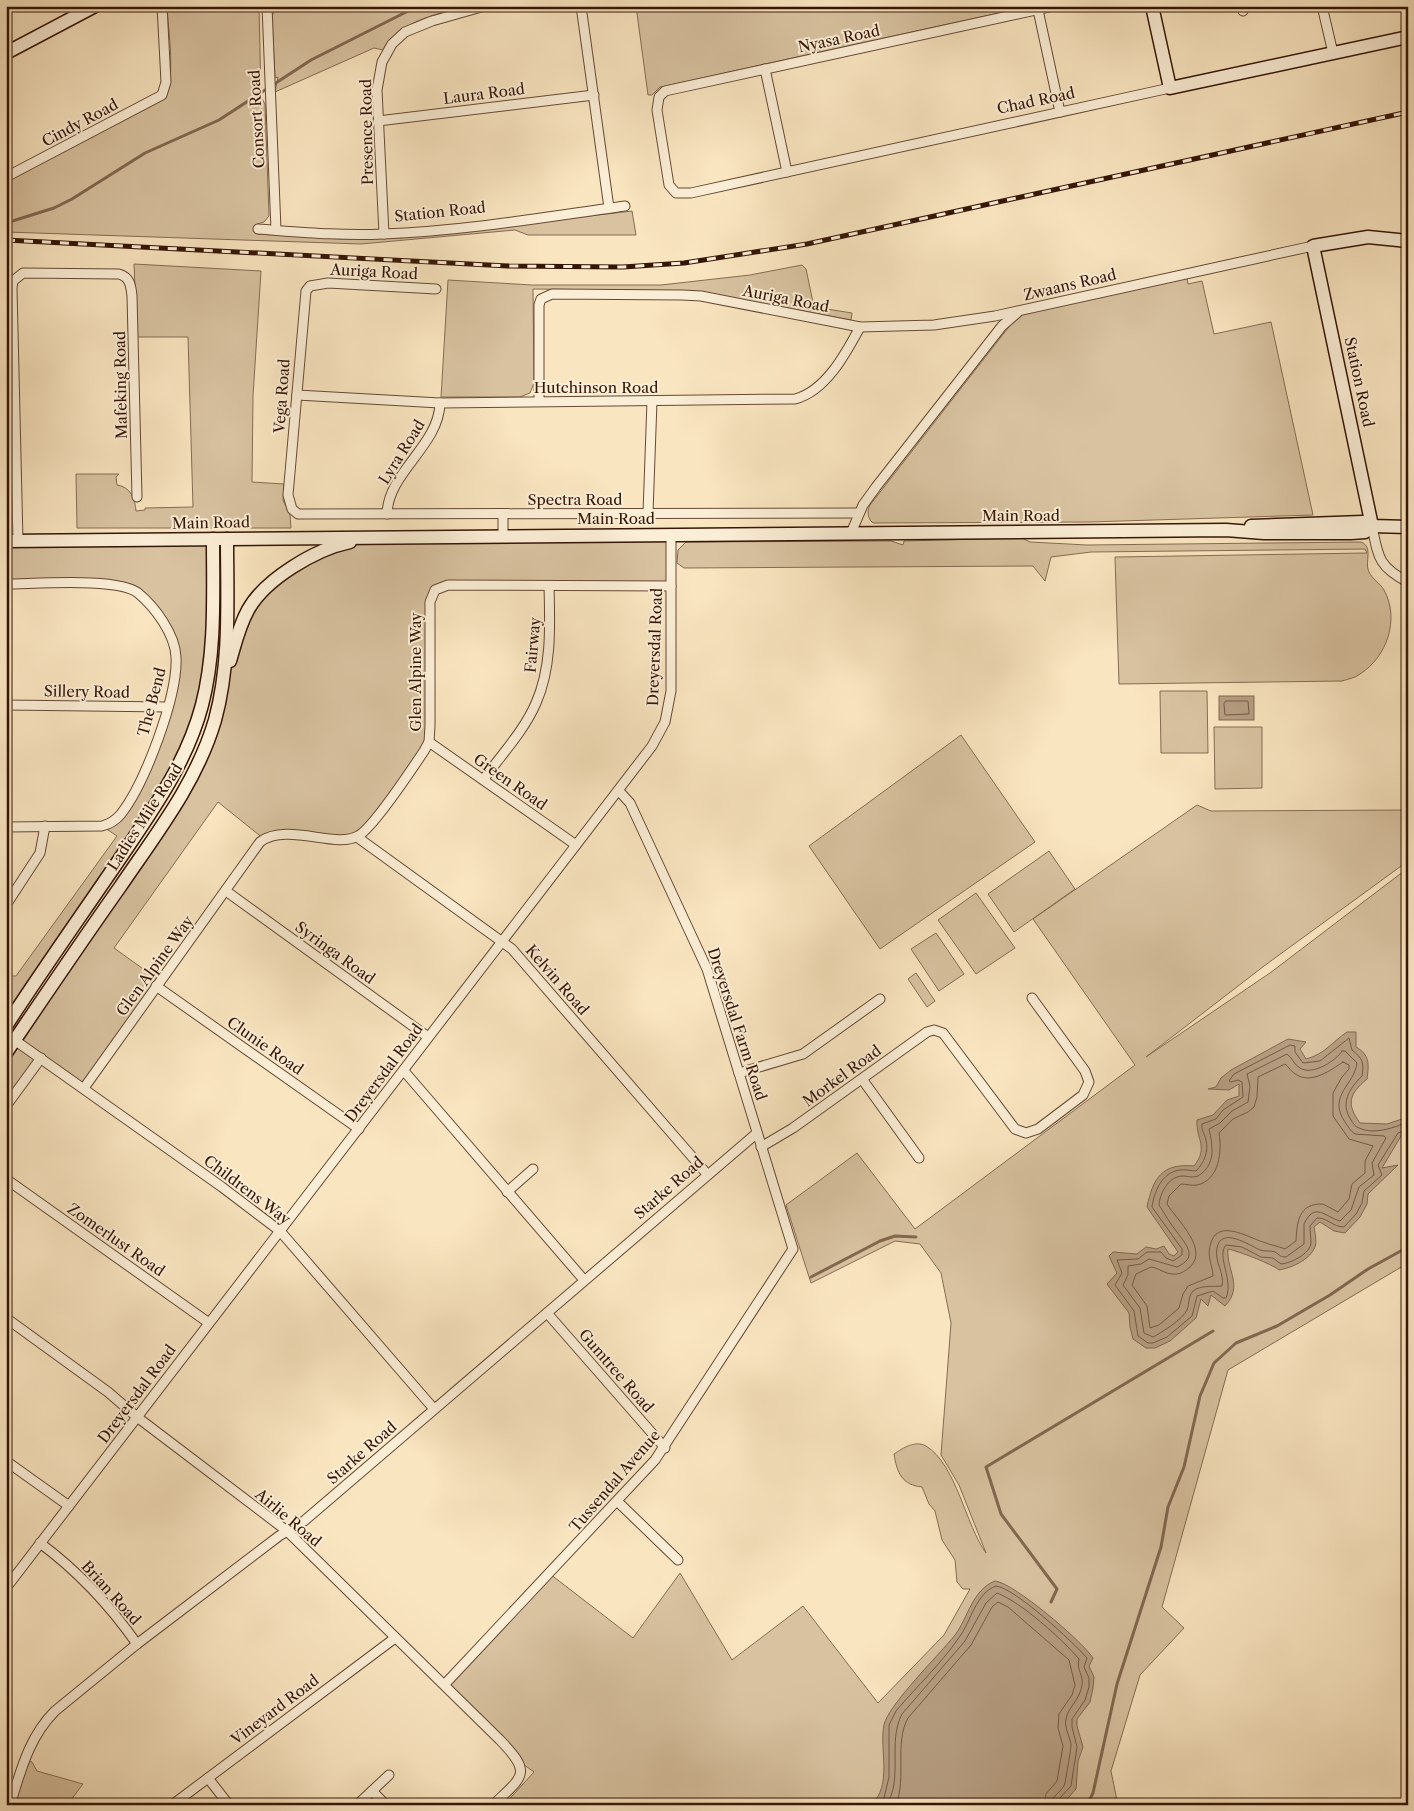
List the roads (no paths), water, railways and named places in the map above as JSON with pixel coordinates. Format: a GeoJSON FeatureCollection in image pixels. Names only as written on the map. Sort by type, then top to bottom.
{"type":"FeatureCollection","features":[{"type":"Feature","properties":{"kind":"main road"},"geometry":{"type":"LineString","coordinates":[[6,54],[95,6]]}},
{"type":"Feature","properties":{"kind":"main road"},"geometry":{"type":"LineString","coordinates":[[1152,6],[1170,88]]}},
{"type":"Feature","properties":{"kind":"main road","name":"Chad Road"},"geometry":{"type":"LineString","coordinates":[[1170,88],[1408,37]]}},
{"type":"Feature","properties":{"kind":"main road"},"geometry":{"type":"LineString","coordinates":[[1313,246],[1368,237],[1408,241]]}},
{"type":"Feature","properties":{"kind":"main road","name":"Station Road"},"geometry":{"type":"LineString","coordinates":[[1313,246],[1372,526]]}},
{"type":"Feature","properties":{"kind":"main road","name":"Main Road"},"geometry":{"type":"LineString","coordinates":[[12,541],[213,540],[382,536],[1226,530],[1295,523],[1363,522],[1372,526],[1408,527]]}},
{"type":"Feature","properties":{"kind":"main road"},"geometry":{"type":"LineString","coordinates":[[219,704],[243,621],[247,611],[261,592],[282,575],[320,552],[343,543],[382,536]]}},
{"type":"Feature","properties":{"kind":"main road","name":"Ladies Mile Road"},"geometry":{"type":"LineString","coordinates":[[6,1053],[11,1037],[189,783],[205,749],[219,704],[226,642],[227,539]]}},
{"type":"Feature","properties":{"kind":"main road","name":"Ladies Mile Road"},"geometry":{"type":"LineString","coordinates":[[6,1026],[155,807],[186,753],[203,703],[210,667],[213,612],[213,540]]}},
{"type":"Feature","properties":{"kind":"street","name":"Cindy Road"},"geometry":{"type":"LineString","coordinates":[[6,177],[156,100],[164,92],[166,82],[162,6]]}},
{"type":"Feature","properties":{"kind":"street","name":"Consort Road"},"geometry":{"type":"LineString","coordinates":[[267,6],[276,230]]}},
{"type":"Feature","properties":{"kind":"street","name":"Presence Road"},"geometry":{"type":"LineString","coordinates":[[384,234],[377,90],[380,69],[388,51],[398,38],[415,27],[485,6]]}},
{"type":"Feature","properties":{"kind":"street"},"geometry":{"type":"LineString","coordinates":[[581,6],[609,208]]}},
{"type":"Feature","properties":{"kind":"street","name":"Nyasa Road"},"geometry":{"type":"LineString","coordinates":[[672,190],[666,175],[657,110],[661,94],[672,89],[1054,6]]}},
{"type":"Feature","properties":{"kind":"street"},"geometry":{"type":"LineString","coordinates":[[1322,6],[1333,53]]}},
{"type":"Feature","properties":{"kind":"street"},"geometry":{"type":"LineString","coordinates":[[1038,10],[1060,112]]}},
{"type":"Feature","properties":{"kind":"street"},"geometry":{"type":"LineString","coordinates":[[765,69],[787,172]]}},
{"type":"Feature","properties":{"kind":"street","name":"Chad Road"},"geometry":{"type":"LineString","coordinates":[[672,190],[681,193],[691,193],[1170,88]]}},
{"type":"Feature","properties":{"kind":"street","name":"Laura Road"},"geometry":{"type":"LineString","coordinates":[[378,121],[594,95]]}},
{"type":"Feature","properties":{"kind":"street","name":"Station Road"},"geometry":{"type":"LineString","coordinates":[[258,229],[346,235],[384,234],[625,206]]}},
{"type":"Feature","properties":{"kind":"street","name":"Zwaans Road"},"geometry":{"type":"LineString","coordinates":[[851,533],[859,513],[876,487],[1002,326],[1021,310],[1313,246]]}},
{"type":"Feature","properties":{"kind":"street","name":"Mafeking Road"},"geometry":{"type":"LineString","coordinates":[[12,541],[12,288],[18,276],[32,272],[125,276],[129,280],[132,296],[138,496]]}},
{"type":"Feature","properties":{"kind":"street","name":"Auriga Road"},"geometry":{"type":"LineString","coordinates":[[310,286],[328,283],[436,289]]}},
{"type":"Feature","properties":{"kind":"street","name":"Vega Road"},"geometry":{"type":"LineString","coordinates":[[292,509],[288,495],[303,300],[310,286]]}},
{"type":"Feature","properties":{"kind":"street","name":"Auriga Road"},"geometry":{"type":"LineString","coordinates":[[539,401],[539,305],[544,296],[563,294],[701,296],[860,327],[949,324],[1021,310]]}},
{"type":"Feature","properties":{"kind":"street","name":"Hutchinson Road"},"geometry":{"type":"LineString","coordinates":[[297,395],[440,403],[778,401],[803,397],[816,389],[830,374],[860,327]]}},
{"type":"Feature","properties":{"kind":"street"},"geometry":{"type":"LineString","coordinates":[[648,513],[652,401]]}},
{"type":"Feature","properties":{"kind":"street","name":"Lyra Road"},"geometry":{"type":"LineString","coordinates":[[387,514],[389,499],[396,486],[435,426],[440,403]]}},
{"type":"Feature","properties":{"kind":"street","name":"Spectra Road"},"geometry":{"type":"LineString","coordinates":[[292,509],[304,515],[859,513]]}},
{"type":"Feature","properties":{"kind":"street"},"geometry":{"type":"LineString","coordinates":[[503,514],[503,536]]}},
{"type":"Feature","properties":{"kind":"street"},"geometry":{"type":"LineString","coordinates":[[1372,526],[1380,561],[1391,573],[1408,582]]}},
{"type":"Feature","properties":{"kind":"street","name":"Dreyersdal Road"},"geometry":{"type":"LineString","coordinates":[[6,1588],[652,746],[665,722],[669,707],[671,535]]}},
{"type":"Feature","properties":{"kind":"street","name":"The Bend"},"geometry":{"type":"LineString","coordinates":[[6,584],[122,585],[138,593],[163,623],[173,640],[176,657],[176,669],[168,707],[157,741],[132,796],[121,814],[110,824],[102,826],[45,826]]}},
{"type":"Feature","properties":{"kind":"street","name":"Glen Alpine Way"},"geometry":{"type":"LineString","coordinates":[[84,1088],[258,845],[271,836],[285,834],[358,837],[372,822],[424,751],[429,742],[430,602],[435,590],[448,585],[671,586]]}},
{"type":"Feature","properties":{"kind":"street","name":"Fairway"},"geometry":{"type":"LineString","coordinates":[[484,779],[536,703],[543,682],[548,649],[549,586]]}},
{"type":"Feature","properties":{"kind":"street","name":"Sillery Road"},"geometry":{"type":"LineString","coordinates":[[6,706],[168,707]]}},
{"type":"Feature","properties":{"kind":"street","name":"Green Road"},"geometry":{"type":"LineString","coordinates":[[429,742],[576,845]]}},
{"type":"Feature","properties":{"kind":"street","name":"Dreyersdal Farm Road"},"geometry":{"type":"LineString","coordinates":[[619,791],[630,802],[708,969],[793,1249]]}},
{"type":"Feature","properties":{"kind":"street"},"geometry":{"type":"LineString","coordinates":[[6,826],[45,826],[40,853],[6,904]]}},
{"type":"Feature","properties":{"kind":"street","name":"Kelvin Road"},"geometry":{"type":"LineString","coordinates":[[358,837],[512,949],[707,1174]]}},
{"type":"Feature","properties":{"kind":"street","name":"Syringa Road"},"geometry":{"type":"LineString","coordinates":[[226,891],[428,1037]]}},
{"type":"Feature","properties":{"kind":"street","name":"Clunie Road"},"geometry":{"type":"LineString","coordinates":[[156,986],[359,1129]]}},
{"type":"Feature","properties":{"kind":"street","name":"Morkel Road"},"geometry":{"type":"LineString","coordinates":[[761,1147],[793,1128],[927,1032],[939,1030],[1011,1125],[1020,1132],[1032,1132],[1083,1095],[1089,1082],[1086,1071],[1032,998]]}},
{"type":"Feature","properties":{"kind":"street"},"geometry":{"type":"LineString","coordinates":[[739,1073],[804,1054],[880,999]]}},
{"type":"Feature","properties":{"kind":"street","name":"Childrens Way"},"geometry":{"type":"LineString","coordinates":[[11,1037],[280,1231],[434,1409]]}},
{"type":"Feature","properties":{"kind":"street"},"geometry":{"type":"LineString","coordinates":[[6,1106],[40,1058]]}},
{"type":"Feature","properties":{"kind":"street"},"geometry":{"type":"LineString","coordinates":[[404,1071],[584,1280]]}},
{"type":"Feature","properties":{"kind":"street"},"geometry":{"type":"LineString","coordinates":[[862,1078],[919,1158]]}},
{"type":"Feature","properties":{"kind":"street","name":"Starke Road"},"geometry":{"type":"LineString","coordinates":[[10,1805],[29,1748],[45,1720],[137,1644],[319,1508],[757,1133]]}},
{"type":"Feature","properties":{"kind":"street"},"geometry":{"type":"LineString","coordinates":[[507,1192],[533,1169]]}},
{"type":"Feature","properties":{"kind":"street","name":"Zomerlust Road"},"geometry":{"type":"LineString","coordinates":[[6,1179],[209,1323]]}},
{"type":"Feature","properties":{"kind":"street","name":"Tussendal Avenue"},"geometry":{"type":"LineString","coordinates":[[445,1684],[618,1502],[664,1448],[793,1249]]}},
{"type":"Feature","properties":{"kind":"street","name":"Gumtree Road"},"geometry":{"type":"LineString","coordinates":[[547,1313],[664,1448]]}},
{"type":"Feature","properties":{"kind":"street","name":"Airlie Road"},"geometry":{"type":"LineString","coordinates":[[6,1318],[108,1392],[137,1417],[287,1531],[395,1638],[445,1684],[520,1762],[521,1772],[517,1781],[493,1805]]}},
{"type":"Feature","properties":{"kind":"street"},"geometry":{"type":"LineString","coordinates":[[6,1461],[69,1506]]}},
{"type":"Feature","properties":{"kind":"street"},"geometry":{"type":"LineString","coordinates":[[618,1502],[678,1560]]}},
{"type":"Feature","properties":{"kind":"street","name":"Brian Road"},"geometry":{"type":"LineString","coordinates":[[40,1543],[86,1580],[116,1613],[137,1644]]}},
{"type":"Feature","properties":{"kind":"street","name":"Vineyard Road"},"geometry":{"type":"LineString","coordinates":[[172,1805],[395,1638]]}},
{"type":"Feature","properties":{"kind":"street"},"geometry":{"type":"LineString","coordinates":[[357,1805],[389,1774]]}},
{"type":"Feature","properties":{"kind":"street"},"geometry":{"type":"LineString","coordinates":[[208,1778],[230,1805]]}},
{"type":"Feature","properties":{"kind":"street"},"geometry":{"type":"LineString","coordinates":[[372,1791],[386,1805]]}},
{"type":"Feature","properties":{"kind":"water"},"geometry":{"type":"Polygon","coordinates":[[[1219,696],[1254,696],[1254,720],[1219,720],[1219,696]]]}},
{"type":"Feature","properties":{"kind":"water"},"geometry":{"type":"Polygon","coordinates":[[[1347,1032],[1356,1032],[1356,1047],[1364,1053],[1368,1060],[1367,1079],[1356,1090],[1351,1105],[1360,1123],[1387,1124],[1408,1117],[1408,1134],[1401,1136],[1382,1168],[1398,1165],[1368,1194],[1367,1204],[1360,1217],[1345,1233],[1334,1231],[1320,1222],[1314,1227],[1316,1240],[1313,1252],[1294,1265],[1279,1270],[1255,1258],[1228,1249],[1234,1285],[1231,1299],[1225,1306],[1211,1295],[1208,1306],[1201,1299],[1196,1318],[1170,1341],[1155,1348],[1146,1348],[1133,1339],[1129,1313],[1107,1284],[1117,1273],[1109,1256],[1113,1252],[1137,1254],[1146,1247],[1156,1249],[1164,1246],[1169,1254],[1174,1256],[1178,1252],[1147,1207],[1152,1188],[1161,1174],[1174,1167],[1194,1166],[1201,1154],[1197,1120],[1213,1115],[1227,1100],[1239,1096],[1239,1084],[1229,1090],[1208,1089],[1216,1087],[1221,1078],[1231,1070],[1288,1039],[1306,1042],[1300,1049],[1306,1059],[1323,1051],[1347,1032]]]}},
{"type":"Feature","properties":{"kind":"water"},"geometry":{"type":"Polygon","coordinates":[[[995,1581],[1017,1591],[1047,1614],[1076,1639],[1093,1658],[1089,1666],[1094,1677],[1090,1702],[1077,1719],[1083,1747],[1078,1761],[1076,1789],[1062,1805],[871,1805],[878,1797],[882,1788],[884,1767],[883,1735],[884,1725],[888,1716],[904,1693],[955,1635],[981,1591],[995,1581]]]}},
{"type":"Feature","properties":{"kind":"waterway"},"geometry":{"type":"LineString","coordinates":[[6,223],[54,208],[72,199],[145,153],[219,120],[311,60],[418,6]]}},
{"type":"Feature","properties":{"kind":"waterway"},"geometry":{"type":"LineString","coordinates":[[811,1277],[880,1241],[895,1236],[916,1237]]}},
{"type":"Feature","properties":{"kind":"waterway"},"geometry":{"type":"LineString","coordinates":[[1087,1805],[1093,1793],[1117,1684],[1161,1547],[1168,1507],[1184,1467],[1200,1396],[1214,1363],[1236,1343],[1277,1326],[1330,1295],[1368,1269],[1408,1247]]}},
{"type":"Feature","properties":{"kind":"waterway"},"geometry":{"type":"LineString","coordinates":[[1051,1602],[1057,1589],[1001,1514],[986,1467],[1213,1331]]}},
{"type":"Feature","properties":{"kind":"railway"},"geometry":{"type":"LineString","coordinates":[[6,240],[508,266],[623,267],[684,263],[807,244],[1408,112]]}}]}
